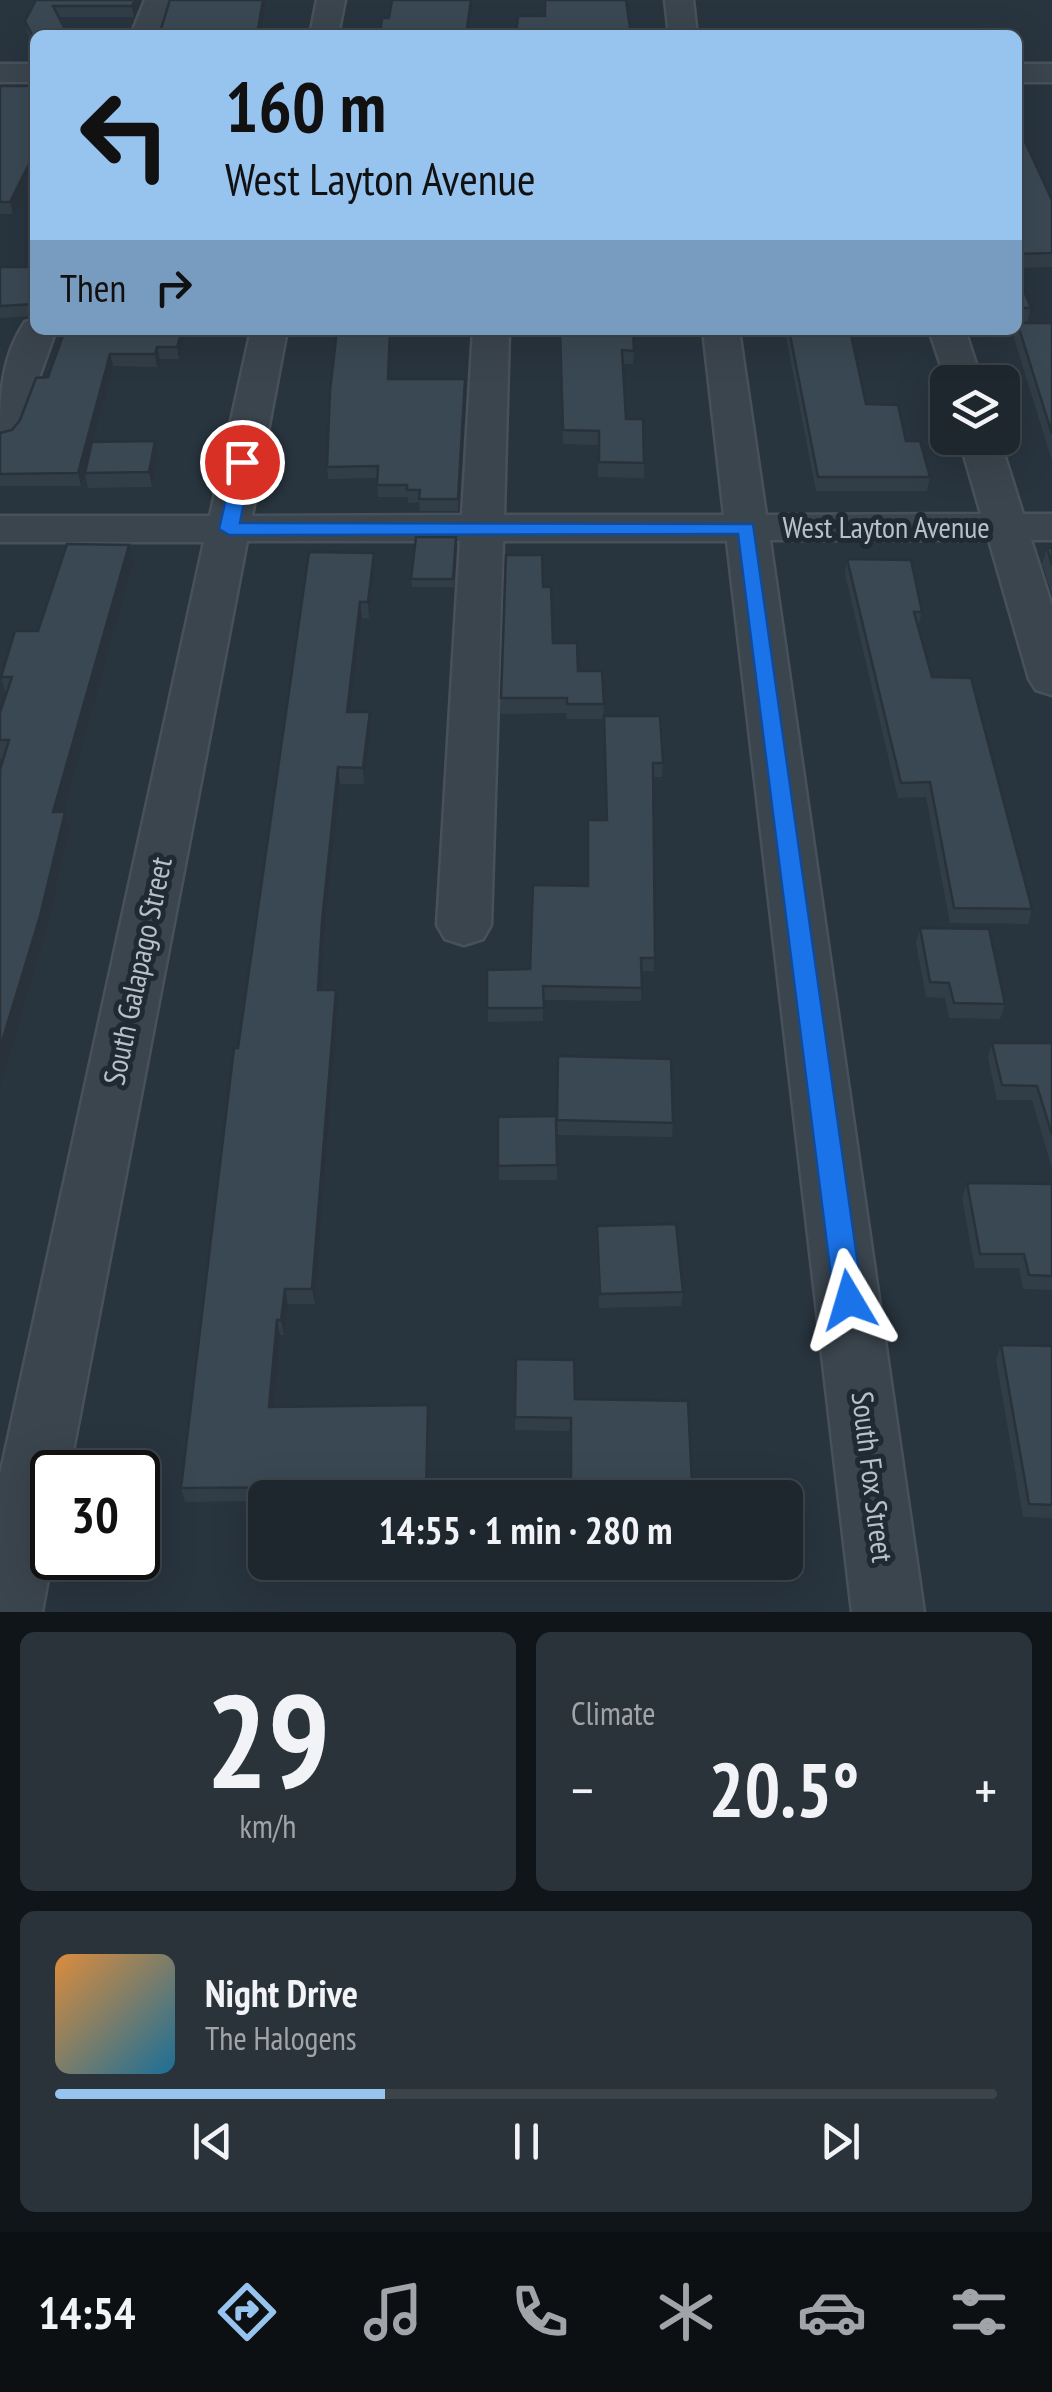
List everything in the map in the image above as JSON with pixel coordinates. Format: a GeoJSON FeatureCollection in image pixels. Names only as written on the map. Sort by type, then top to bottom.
{"type":"FeatureCollection","features":[{"type":"Feature","properties":{"kind":"street"},"geometry":{"type":"LineString","coordinates":[[147,30],[159,0]]}},
{"type":"Feature","properties":{"kind":"street"},"geometry":{"type":"LineString","coordinates":[[325,30],[331,0]]}},
{"type":"Feature","properties":{"kind":"street"},"geometry":{"type":"LineString","coordinates":[[679,0],[683,30]]}},
{"type":"Feature","properties":{"kind":"street"},"geometry":{"type":"LineString","coordinates":[[1022,72],[1052,72]]}},
{"type":"Feature","properties":{"kind":"street"},"geometry":{"type":"LineString","coordinates":[[0,73],[30,73]]}},
{"type":"Feature","properties":{"kind":"street"},"geometry":{"type":"LineString","coordinates":[[0,431],[36,335]]}},
{"type":"Feature","properties":{"kind":"street","name":"South Galapago Street"},"geometry":{"type":"LineString","coordinates":[[6,1612],[268,335]]}},
{"type":"Feature","properties":{"kind":"street"},"geometry":{"type":"LineString","coordinates":[[464,925],[491,335]]}},
{"type":"Feature","properties":{"kind":"street","name":"South Fox Street"},"geometry":{"type":"LineString","coordinates":[[722,335],[888,1612]]}},
{"type":"Feature","properties":{"kind":"street"},"geometry":{"type":"LineString","coordinates":[[949,335],[958,365]]}},
{"type":"Feature","properties":{"kind":"street"},"geometry":{"type":"LineString","coordinates":[[984,455],[1052,679]]}},
{"type":"Feature","properties":{"kind":"street","name":"West Layton Avenue"},"geometry":{"type":"LineString","coordinates":[[0,529],[1052,527]]}},
{"type":"Feature","properties":{"kind":"building"},"geometry":{"type":"Polygon","coordinates":[[[36,0],[135,0],[132,6],[53,6],[65,30],[30,31],[25,21],[36,0]]]}},
{"type":"Feature","properties":{"kind":"building"},"geometry":{"type":"Polygon","coordinates":[[[170,0],[263,0],[258,30],[161,30],[170,0]]]}},
{"type":"Feature","properties":{"kind":"building"},"geometry":{"type":"Polygon","coordinates":[[[392,0],[471,0],[467,30],[381,30],[382,18],[389,18],[392,0]]]}},
{"type":"Feature","properties":{"kind":"building"},"geometry":{"type":"Polygon","coordinates":[[[545,0],[626,0],[630,30],[517,30],[518,16],[545,16],[545,0]]]}},
{"type":"Feature","properties":{"kind":"building"},"geometry":{"type":"Polygon","coordinates":[[[0,86],[30,86],[30,162],[10,202],[0,202],[0,86]]]}},
{"type":"Feature","properties":{"kind":"building"},"geometry":{"type":"Polygon","coordinates":[[[1022,135],[1052,200],[1052,253],[1022,254],[1022,135]]]}},
{"type":"Feature","properties":{"kind":"building"},"geometry":{"type":"Polygon","coordinates":[[[0,267],[30,267],[30,304],[0,306],[0,267]]]}},
{"type":"Feature","properties":{"kind":"building"},"geometry":{"type":"Polygon","coordinates":[[[1022,286],[1031,308],[1022,308],[1022,286]]]}},
{"type":"Feature","properties":{"kind":"building"},"geometry":{"type":"Polygon","coordinates":[[[1022,323],[1052,323],[1052,434],[1021,335],[1022,323]]]}},
{"type":"Feature","properties":{"kind":"building"},"geometry":{"type":"Polygon","coordinates":[[[63,335],[181,335],[177,347],[157,347],[155,354],[110,354],[78,473],[0,474],[0,433],[12,430],[20,420],[36,378],[48,377],[63,335]]]}},
{"type":"Feature","properties":{"kind":"building"},"geometry":{"type":"Polygon","coordinates":[[[336,335],[390,335],[388,379],[465,379],[458,499],[419,499],[420,490],[407,490],[407,485],[377,485],[378,466],[327,467],[336,335]]]}},
{"type":"Feature","properties":{"kind":"building"},"geometry":{"type":"Polygon","coordinates":[[[560,335],[633,335],[634,351],[622,350],[626,419],[643,419],[644,463],[599,462],[599,431],[563,430],[560,335]]]}},
{"type":"Feature","properties":{"kind":"building"},"geometry":{"type":"Polygon","coordinates":[[[790,335],[851,335],[866,404],[898,405],[906,441],[920,441],[930,477],[818,477],[790,335]]]}},
{"type":"Feature","properties":{"kind":"building"},"geometry":{"type":"Polygon","coordinates":[[[155,441],[149,472],[85,473],[92,442],[155,441]]]}},
{"type":"Feature","properties":{"kind":"building"},"geometry":{"type":"Polygon","coordinates":[[[416,537],[456,537],[453,579],[411,579],[416,537]]]}},
{"type":"Feature","properties":{"kind":"building"},"geometry":{"type":"Polygon","coordinates":[[[67,544],[129,545],[53,812],[65,812],[40,916],[0,1048],[0,770],[9,740],[0,740],[0,712],[12,677],[1,677],[15,631],[38,631],[67,544]]]}},
{"type":"Feature","properties":{"kind":"building"},"geometry":{"type":"Polygon","coordinates":[[[309,552],[374,553],[368,602],[360,602],[347,712],[370,712],[363,768],[338,767],[322,921],[318,990],[336,990],[312,1289],[285,1289],[281,1320],[277,1320],[269,1407],[428,1405],[426,1480],[248,1480],[248,1487],[181,1488],[234,1048],[238,1048],[309,552]]]}},
{"type":"Feature","properties":{"kind":"building"},"geometry":{"type":"Polygon","coordinates":[[[506,555],[542,555],[543,587],[551,587],[553,643],[577,643],[578,671],[602,671],[604,704],[567,704],[567,698],[501,698],[506,555]]]}},
{"type":"Feature","properties":{"kind":"building"},"geometry":{"type":"Polygon","coordinates":[[[847,559],[911,560],[922,612],[914,612],[932,677],[971,678],[1032,909],[954,908],[930,782],[901,783],[847,559]]]}},
{"type":"Feature","properties":{"kind":"building"},"geometry":{"type":"Polygon","coordinates":[[[604,716],[660,716],[663,763],[653,763],[655,958],[641,958],[642,988],[543,986],[544,1008],[487,1008],[487,970],[530,969],[533,885],[588,886],[588,820],[607,820],[604,716]]]}},
{"type":"Feature","properties":{"kind":"building"},"geometry":{"type":"Polygon","coordinates":[[[920,928],[989,929],[1005,1004],[954,1003],[949,983],[930,982],[920,928]]]}},
{"type":"Feature","properties":{"kind":"building"},"geometry":{"type":"Polygon","coordinates":[[[992,1043],[1052,1043],[1052,1135],[1037,1086],[1002,1085],[992,1043]]]}},
{"type":"Feature","properties":{"kind":"building"},"geometry":{"type":"Polygon","coordinates":[[[558,1056],[671,1059],[673,1123],[557,1120],[558,1056]]]}},
{"type":"Feature","properties":{"kind":"building"},"geometry":{"type":"Polygon","coordinates":[[[556,1116],[557,1165],[498,1166],[498,1117],[556,1116]]]}},
{"type":"Feature","properties":{"kind":"building"},"geometry":{"type":"Polygon","coordinates":[[[967,1183],[1052,1184],[1052,1276],[1029,1275],[1024,1254],[980,1254],[967,1183]]]}},
{"type":"Feature","properties":{"kind":"building"},"geometry":{"type":"Polygon","coordinates":[[[676,1224],[683,1292],[600,1294],[597,1226],[676,1224]]]}},
{"type":"Feature","properties":{"kind":"building"},"geometry":{"type":"Polygon","coordinates":[[[1001,1345],[1052,1346],[1052,1505],[1029,1504],[1001,1345]]]}},
{"type":"Feature","properties":{"kind":"building"},"geometry":{"type":"Polygon","coordinates":[[[516,1359],[574,1360],[575,1399],[688,1401],[692,1480],[571,1480],[571,1418],[515,1417],[516,1359]]]}},
{"type":"Feature","properties":{"kind":"route"},"geometry":{"type":"LineString","coordinates":[[242,462],[229,529],[746,528],[849,1300]]}}]}
